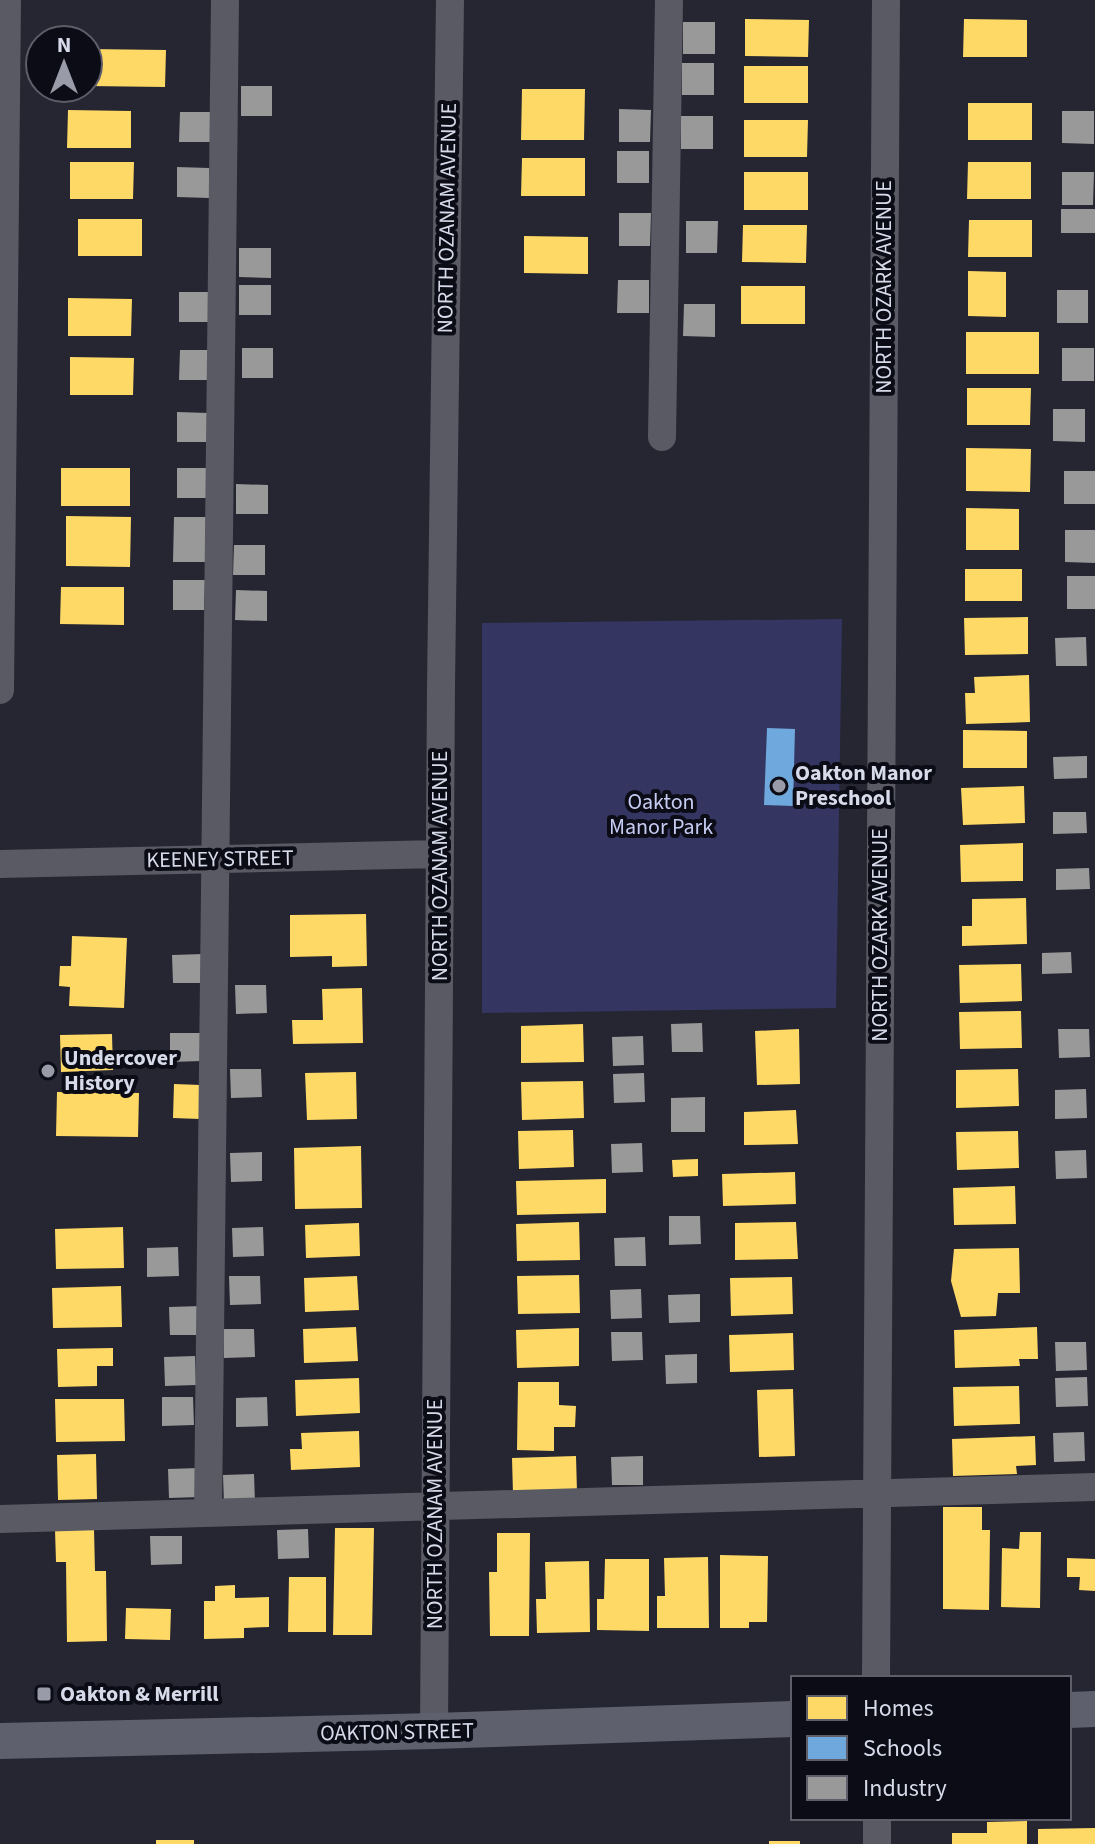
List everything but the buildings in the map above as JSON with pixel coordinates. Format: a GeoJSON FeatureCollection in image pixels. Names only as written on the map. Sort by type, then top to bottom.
{"type":"FeatureCollection","features":[{"type":"Feature","properties":{"kind":"main road"},"geometry":{"type":"LineString","coordinates":[[1071,1710],[1095,1709]]}},
{"type":"Feature","properties":{"kind":"main road","name":"OAKTON STREET"},"geometry":{"type":"LineString","coordinates":[[0,1741],[791,1719]]}},
{"type":"Feature","properties":{"kind":"street"},"geometry":{"type":"LineString","coordinates":[[0,690],[7,0]]}},
{"type":"Feature","properties":{"kind":"street"},"geometry":{"type":"LineString","coordinates":[[208,1513],[225,0]]}},
{"type":"Feature","properties":{"kind":"street","name":"NORTH OZANAM AVENUE"},"geometry":{"type":"LineString","coordinates":[[434,1731],[439,854],[450,0]]}},
{"type":"Feature","properties":{"kind":"street"},"geometry":{"type":"LineString","coordinates":[[662,437],[669,0]]}},
{"type":"Feature","properties":{"kind":"street","name":"NORTH OZARK AVENUE"},"geometry":{"type":"LineString","coordinates":[[876,1676],[886,0]]}},
{"type":"Feature","properties":{"kind":"street","name":"KEENEY STREET"},"geometry":{"type":"LineString","coordinates":[[0,864],[439,854]]}},
{"type":"Feature","properties":{"kind":"street"},"geometry":{"type":"LineString","coordinates":[[0,1519],[1095,1487]]}},
{"type":"Feature","properties":{"kind":"street"},"geometry":{"type":"LineString","coordinates":[[877,1820],[877,1844]]}},
{"type":"Feature","properties":{"kind":"green space","name":"Oakton Manor Park"},"geometry":{"type":"Polygon","coordinates":[[[842,619],[836,1008],[482,1013],[482,623],[842,619]]]}},
{"type":"Feature","properties":{"kind":"place","name":"Oakton Manor Preschool"},"geometry":{"type":"Point","coordinates":[779,786]}},
{"type":"Feature","properties":{"kind":"place","name":"Undercover History"},"geometry":{"type":"Point","coordinates":[48,1071]}},
{"type":"Feature","properties":{"kind":"place","name":"Oakton & Merrill"},"geometry":{"type":"Point","coordinates":[44,1694]}}]}
